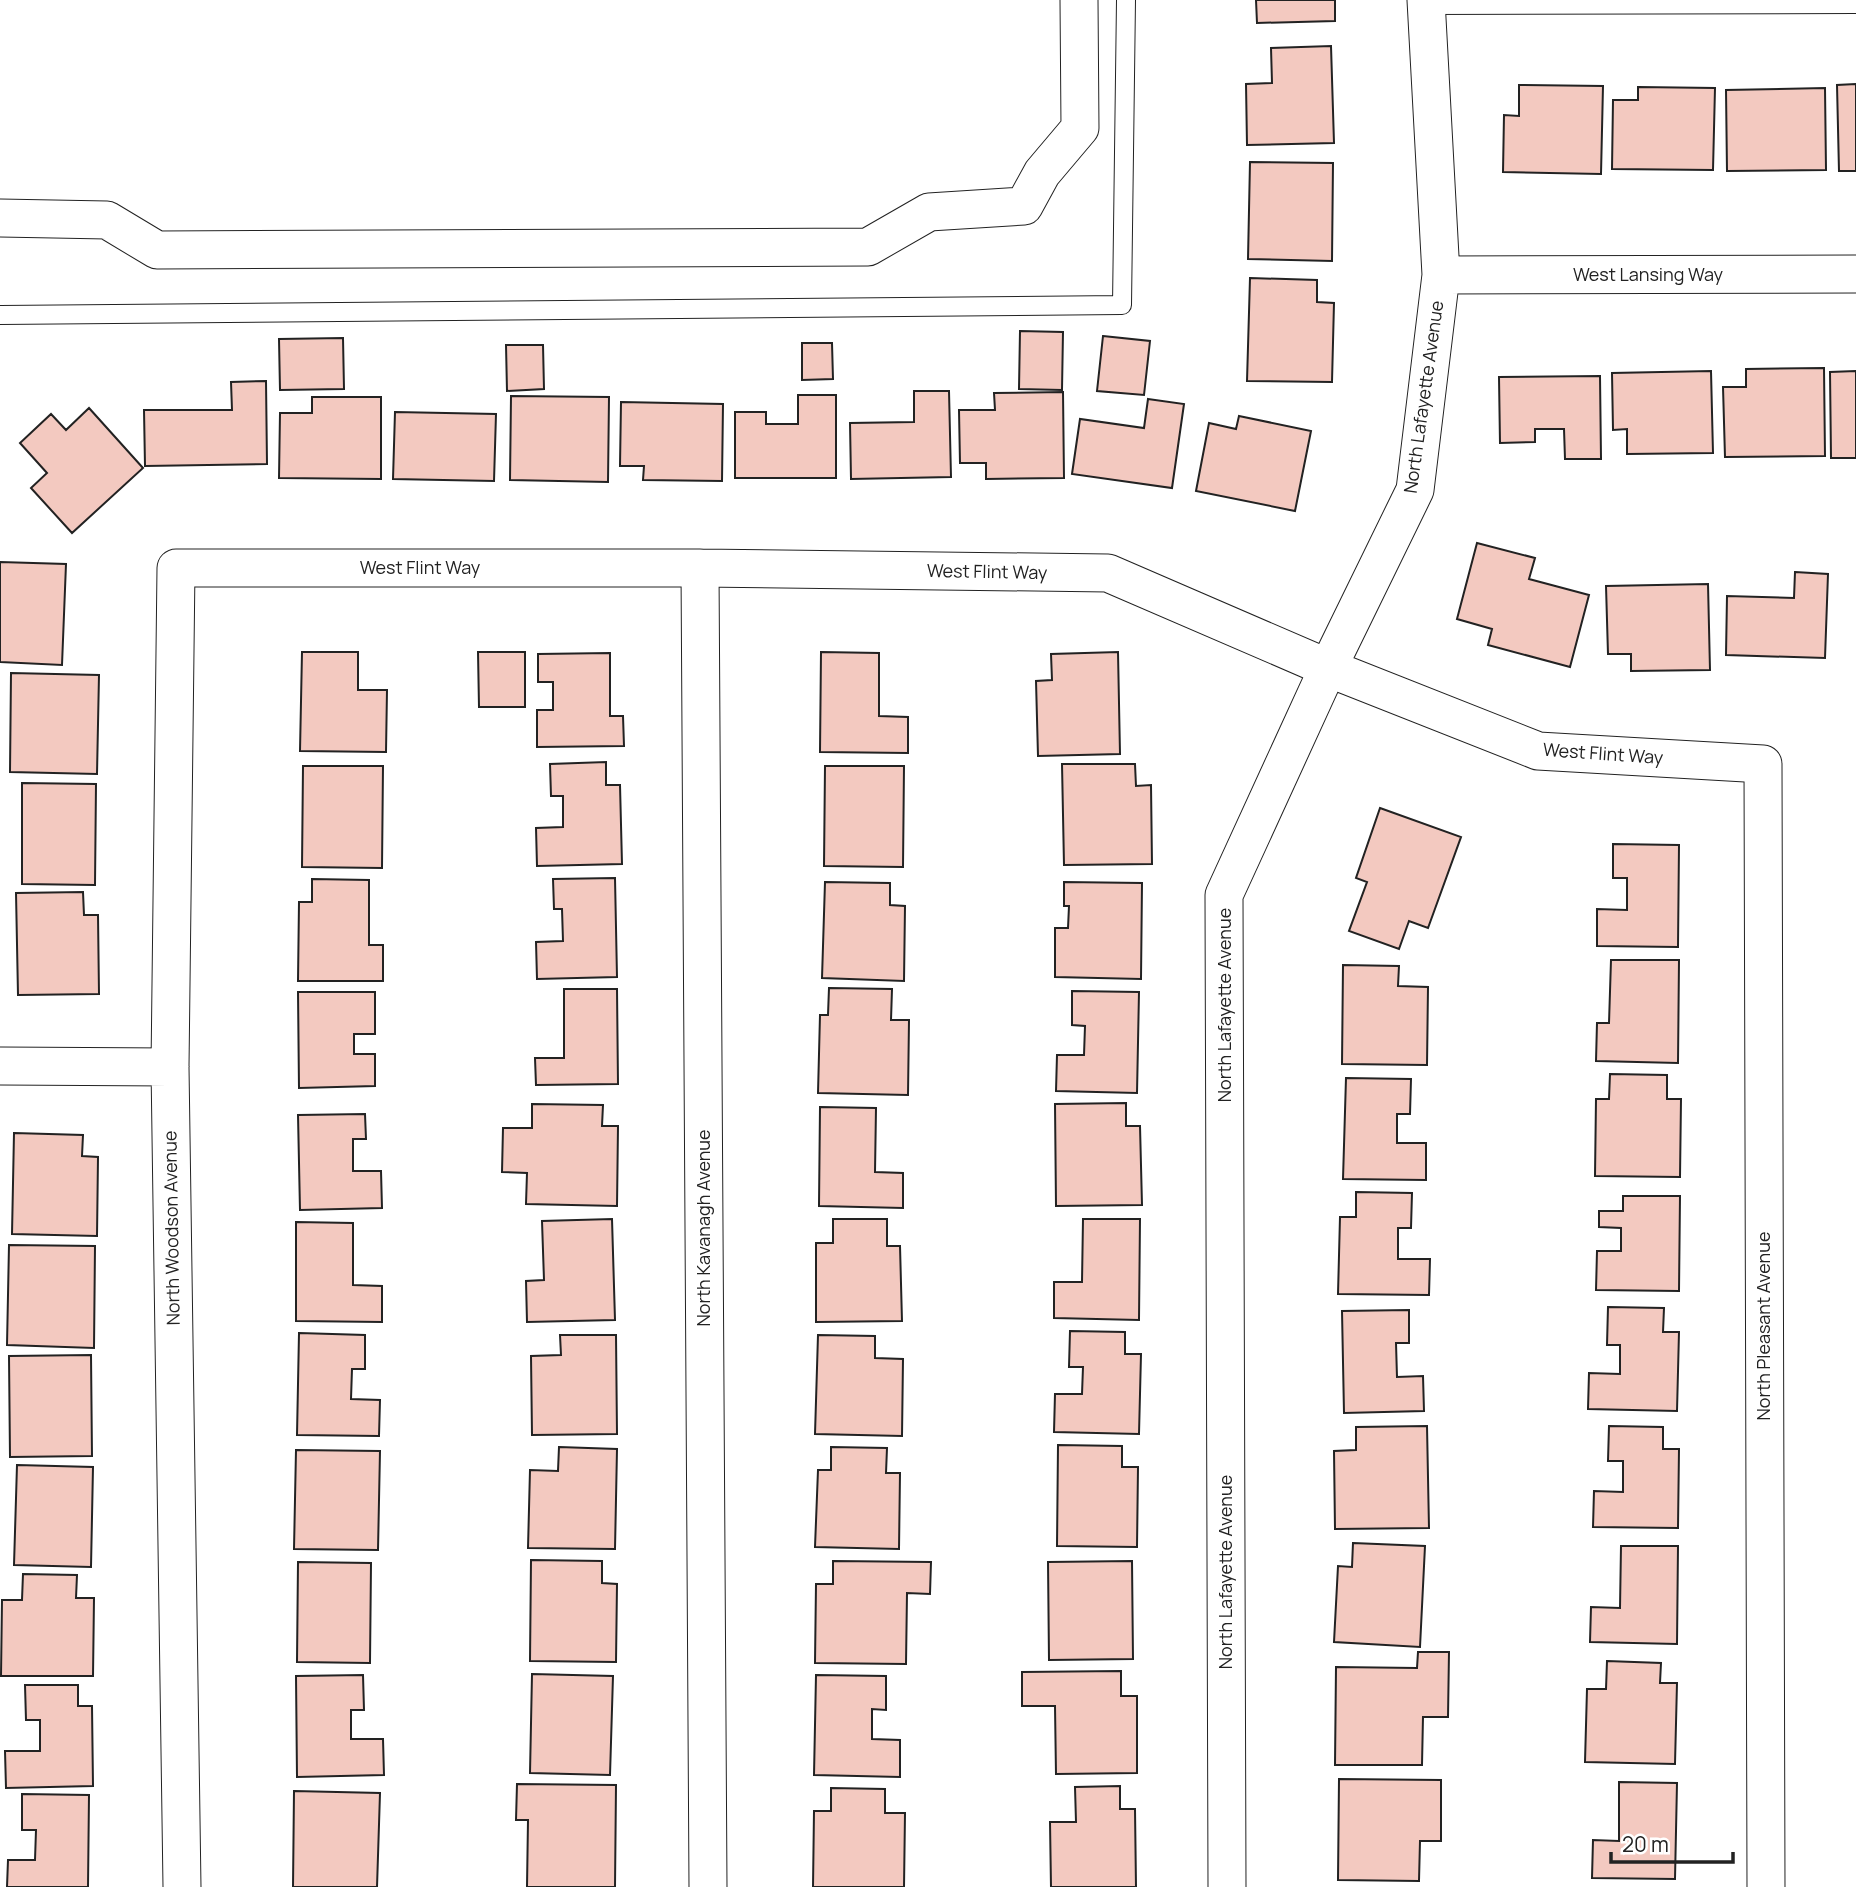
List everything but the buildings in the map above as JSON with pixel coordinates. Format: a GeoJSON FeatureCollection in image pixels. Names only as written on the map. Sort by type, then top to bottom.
{"type":"FeatureCollection","features":[{"type":"Feature","properties":{"kind":"street"},"geometry":{"type":"LineString","coordinates":[[0,218],[107,220],[156,250],[868,247],[929,212],[1024,206],[1042,173],[1080,128],[1079,0]]}},
{"type":"Feature","properties":{"kind":"street","name":"North Lafayette Avenue"},"geometry":{"type":"LineString","coordinates":[[1227,1887],[1224,895],[1328,668],[1415,490],[1441,275],[1426,2]]}},
{"type":"Feature","properties":{"kind":"street","name":"West Lansing Way"},"geometry":{"type":"LineString","coordinates":[[1441,275],[1856,274]]}},
{"type":"Feature","properties":{"kind":"street","name":"West Flint Way"},"geometry":{"type":"LineString","coordinates":[[176,568],[700,568],[1108,573],[1328,668],[1538,751],[1763,764]]}},
{"type":"Feature","properties":{"kind":"street","name":"North Woodson Avenue"},"geometry":{"type":"LineString","coordinates":[[176,568],[170,1068],[182,1887]]}},
{"type":"Feature","properties":{"kind":"street","name":"North Kavanagh Avenue"},"geometry":{"type":"LineString","coordinates":[[700,568],[708,1887]]}},
{"type":"Feature","properties":{"kind":"street","name":"North Pleasant Avenue"},"geometry":{"type":"LineString","coordinates":[[1763,764],[1766,1887]]}},
{"type":"Feature","properties":{"kind":"street"},"geometry":{"type":"LineString","coordinates":[[0,1066],[170,1068]]}},
{"type":"Feature","properties":{"kind":"lane"},"geometry":{"type":"LineString","coordinates":[[0,315],[1122,305],[1126,0]]}},
{"type":"Feature","properties":{"kind":"lane"},"geometry":{"type":"LineString","coordinates":[[1426,2],[1856,5]]}}]}
